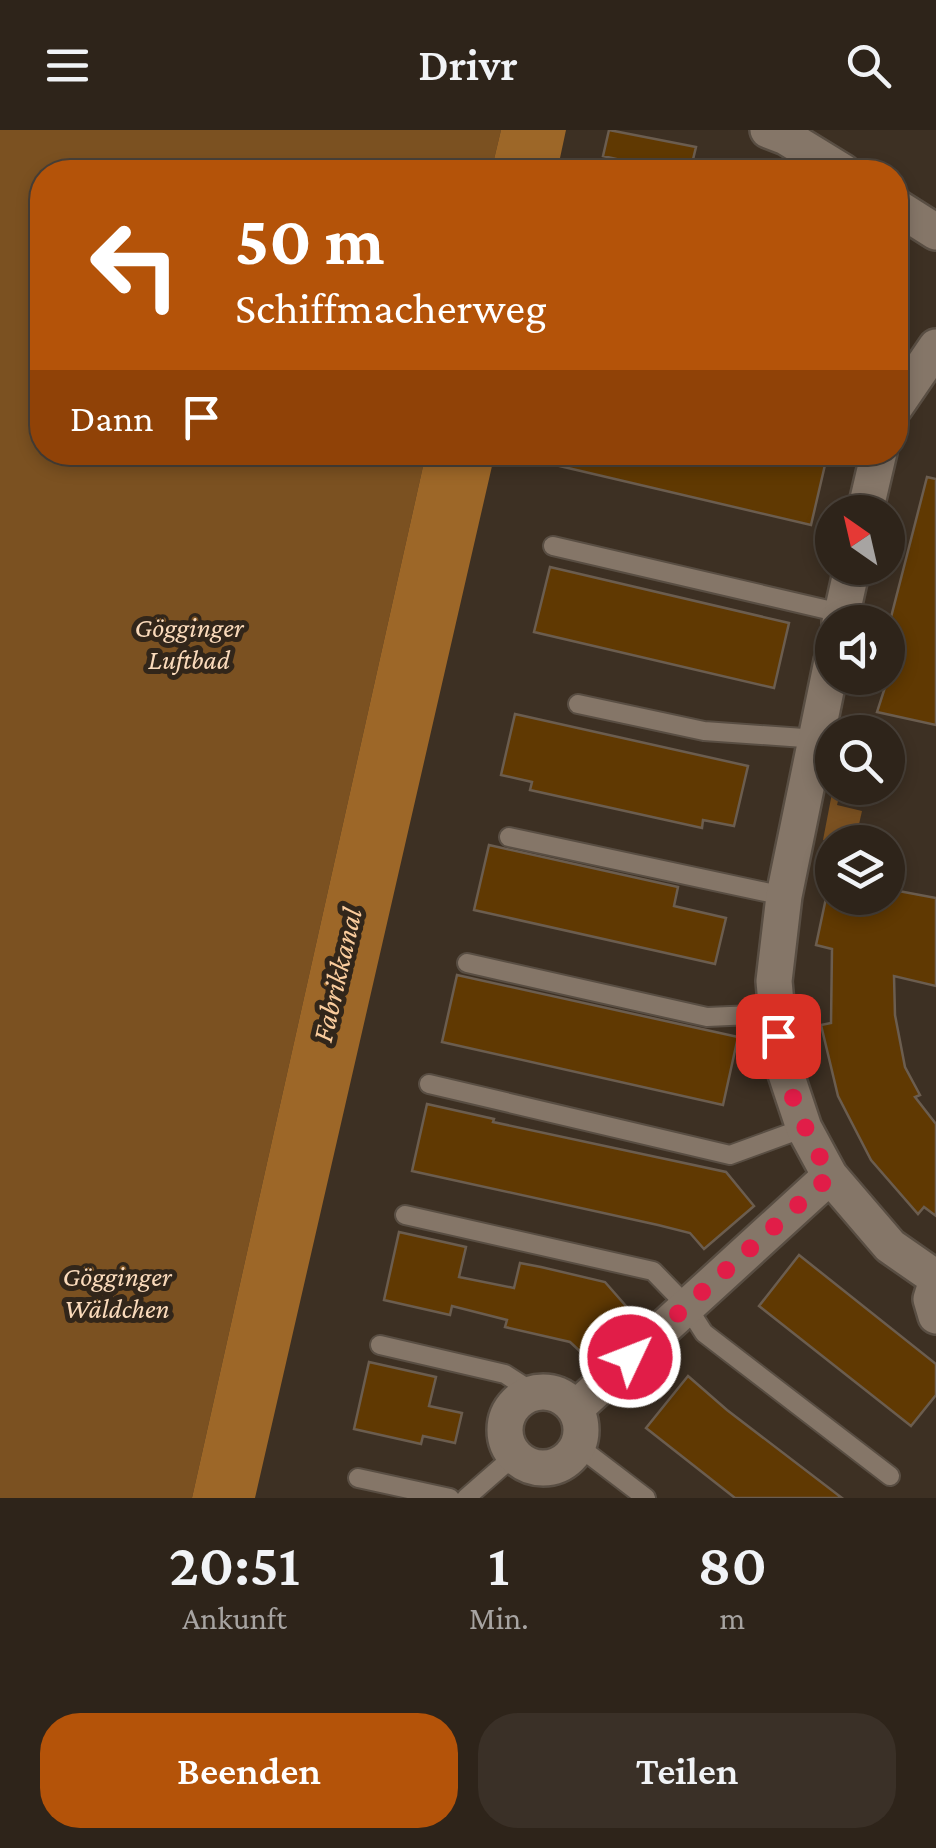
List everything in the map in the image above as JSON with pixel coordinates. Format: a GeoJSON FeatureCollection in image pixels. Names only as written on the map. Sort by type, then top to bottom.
{"type":"FeatureCollection","features":[{"type":"Feature","properties":{"kind":"street"},"geometry":{"type":"LineString","coordinates":[[768,130],[823,160]]}},
{"type":"Feature","properties":{"kind":"street"},"geometry":{"type":"LineString","coordinates":[[908,214],[936,232]]}},
{"type":"Feature","properties":{"kind":"street"},"geometry":{"type":"LineString","coordinates":[[908,388],[936,347]]}},
{"type":"Feature","properties":{"kind":"street"},"geometry":{"type":"LineString","coordinates":[[869,495],[877,465]]}},
{"type":"Feature","properties":{"kind":"street"},"geometry":{"type":"LineString","coordinates":[[815,753],[784,896],[774,982],[781,1059],[804,1128],[830,1176],[890,1246],[936,1281],[931,1299],[936,1316]]}},
{"type":"Feature","properties":{"kind":"street"},"geometry":{"type":"LineString","coordinates":[[575,1408],[830,1176]]}},
{"type":"Feature","properties":{"kind":"street"},"geometry":{"type":"LineString","coordinates":[[533,1392],[557,1394],[575,1408],[582,1427],[578,1446],[564,1462],[554,1467],[532,1467],[514,1456],[504,1424],[514,1404],[533,1392]]}},
{"type":"Feature","properties":{"kind":"lane"},"geometry":{"type":"LineString","coordinates":[[554,546],[815,611]]}},
{"type":"Feature","properties":{"kind":"lane"},"geometry":{"type":"LineString","coordinates":[[578,704],[704,731],[815,739]]}},
{"type":"Feature","properties":{"kind":"lane"},"geometry":{"type":"LineString","coordinates":[[509,836],[784,896]]}},
{"type":"Feature","properties":{"kind":"lane"},"geometry":{"type":"LineString","coordinates":[[468,963],[707,1017],[776,1014]]}},
{"type":"Feature","properties":{"kind":"lane"},"geometry":{"type":"LineString","coordinates":[[429,1084],[730,1155],[804,1128]]}},
{"type":"Feature","properties":{"kind":"lane"},"geometry":{"type":"LineString","coordinates":[[406,1215],[653,1271],[686,1305],[704,1334],[890,1476]]}},
{"type":"Feature","properties":{"kind":"lane"},"geometry":{"type":"LineString","coordinates":[[380,1345],[505,1374],[533,1392]]}},
{"type":"Feature","properties":{"kind":"lane"},"geometry":{"type":"LineString","coordinates":[[578,1446],[646,1498]]}},
{"type":"Feature","properties":{"kind":"lane"},"geometry":{"type":"LineString","coordinates":[[466,1498],[514,1456]]}},
{"type":"Feature","properties":{"kind":"lane"},"geometry":{"type":"LineString","coordinates":[[358,1478],[450,1498]]}},
{"type":"Feature","properties":{"kind":"green space","name":"Gögginger Luftbad"},"geometry":{"type":"Polygon","coordinates":[[[0,130],[501,130],[494,160],[30,160],[30,465],[423,465],[192,1498],[0,1498],[0,130]]]}},
{"type":"Feature","properties":{"kind":"green space"},"geometry":{"type":"Polygon","coordinates":[[[830,805],[862,811],[859,825],[826,825],[830,805]]]}},
{"type":"Feature","properties":{"kind":"water"},"geometry":{"type":"Polygon","coordinates":[[[501,130],[566,130],[560,160],[494,160],[501,130]]]}},
{"type":"Feature","properties":{"kind":"water","name":"Fabrikkanal"},"geometry":{"type":"Polygon","coordinates":[[[423,465],[492,465],[255,1498],[192,1498],[423,465]]]}},
{"type":"Feature","properties":{"kind":"building"},"geometry":{"type":"Polygon","coordinates":[[[609,130],[696,147],[693,160],[621,160],[603,156],[609,130]]]}},
{"type":"Feature","properties":{"kind":"building"},"geometry":{"type":"Polygon","coordinates":[[[555,465],[825,465],[811,525],[555,465]]]}},
{"type":"Feature","properties":{"kind":"building"},"geometry":{"type":"Polygon","coordinates":[[[927,477],[936,479],[936,725],[905,718],[905,715],[877,712],[882,695],[905,695],[905,605],[894,605],[899,585],[905,585],[905,563],[927,477]]]}},
{"type":"Feature","properties":{"kind":"building"},"geometry":{"type":"Polygon","coordinates":[[[550,567],[789,623],[774,688],[534,632],[550,567]]]}},
{"type":"Feature","properties":{"kind":"building"},"geometry":{"type":"Polygon","coordinates":[[[515,714],[748,766],[734,826],[703,820],[702,828],[530,790],[532,782],[501,775],[515,714]]]}},
{"type":"Feature","properties":{"kind":"building"},"geometry":{"type":"Polygon","coordinates":[[[489,845],[678,887],[674,906],[726,918],[715,964],[474,910],[489,845]]]}},
{"type":"Feature","properties":{"kind":"building"},"geometry":{"type":"Polygon","coordinates":[[[905,892],[936,898],[936,986],[894,976],[895,1015],[905,1067],[920,1095],[915,1097],[936,1124],[936,1216],[924,1207],[918,1214],[871,1160],[838,1096],[821,1025],[831,1023],[832,949],[816,945],[822,915],[905,915],[905,892]]]}},
{"type":"Feature","properties":{"kind":"building"},"geometry":{"type":"Polygon","coordinates":[[[457,975],[738,1037],[723,1105],[442,1042],[457,975]]]}},
{"type":"Feature","properties":{"kind":"building"},"geometry":{"type":"Polygon","coordinates":[[[427,1104],[726,1172],[754,1206],[704,1249],[690,1233],[412,1171],[427,1104]]]}},
{"type":"Feature","properties":{"kind":"building"},"geometry":{"type":"Polygon","coordinates":[[[399,1232],[466,1247],[459,1277],[514,1288],[520,1263],[541,1267],[605,1282],[632,1313],[584,1355],[570,1342],[505,1327],[507,1320],[452,1306],[450,1315],[384,1300],[399,1232]]]}},
{"type":"Feature","properties":{"kind":"building"},"geometry":{"type":"Polygon","coordinates":[[[799,1255],[936,1364],[936,1395],[911,1426],[759,1306],[799,1255]]]}},
{"type":"Feature","properties":{"kind":"building"},"geometry":{"type":"Polygon","coordinates":[[[369,1362],[436,1377],[429,1406],[462,1413],[455,1443],[423,1436],[421,1444],[354,1429],[369,1362]]]}},
{"type":"Feature","properties":{"kind":"building"},"geometry":{"type":"Polygon","coordinates":[[[688,1376],[842,1498],[735,1498],[646,1428],[688,1376]]]}},
{"type":"Feature","properties":{"kind":"route"},"geometry":{"type":"LineString","coordinates":[[630,1357],[830,1176],[804,1128],[781,1059],[778,1036]]}},
{"type":"Feature","properties":{"kind":"park label","name":"Gögginger Wäldchen"},"geometry":{"type":"Point","coordinates":[117,1292]}}]}
